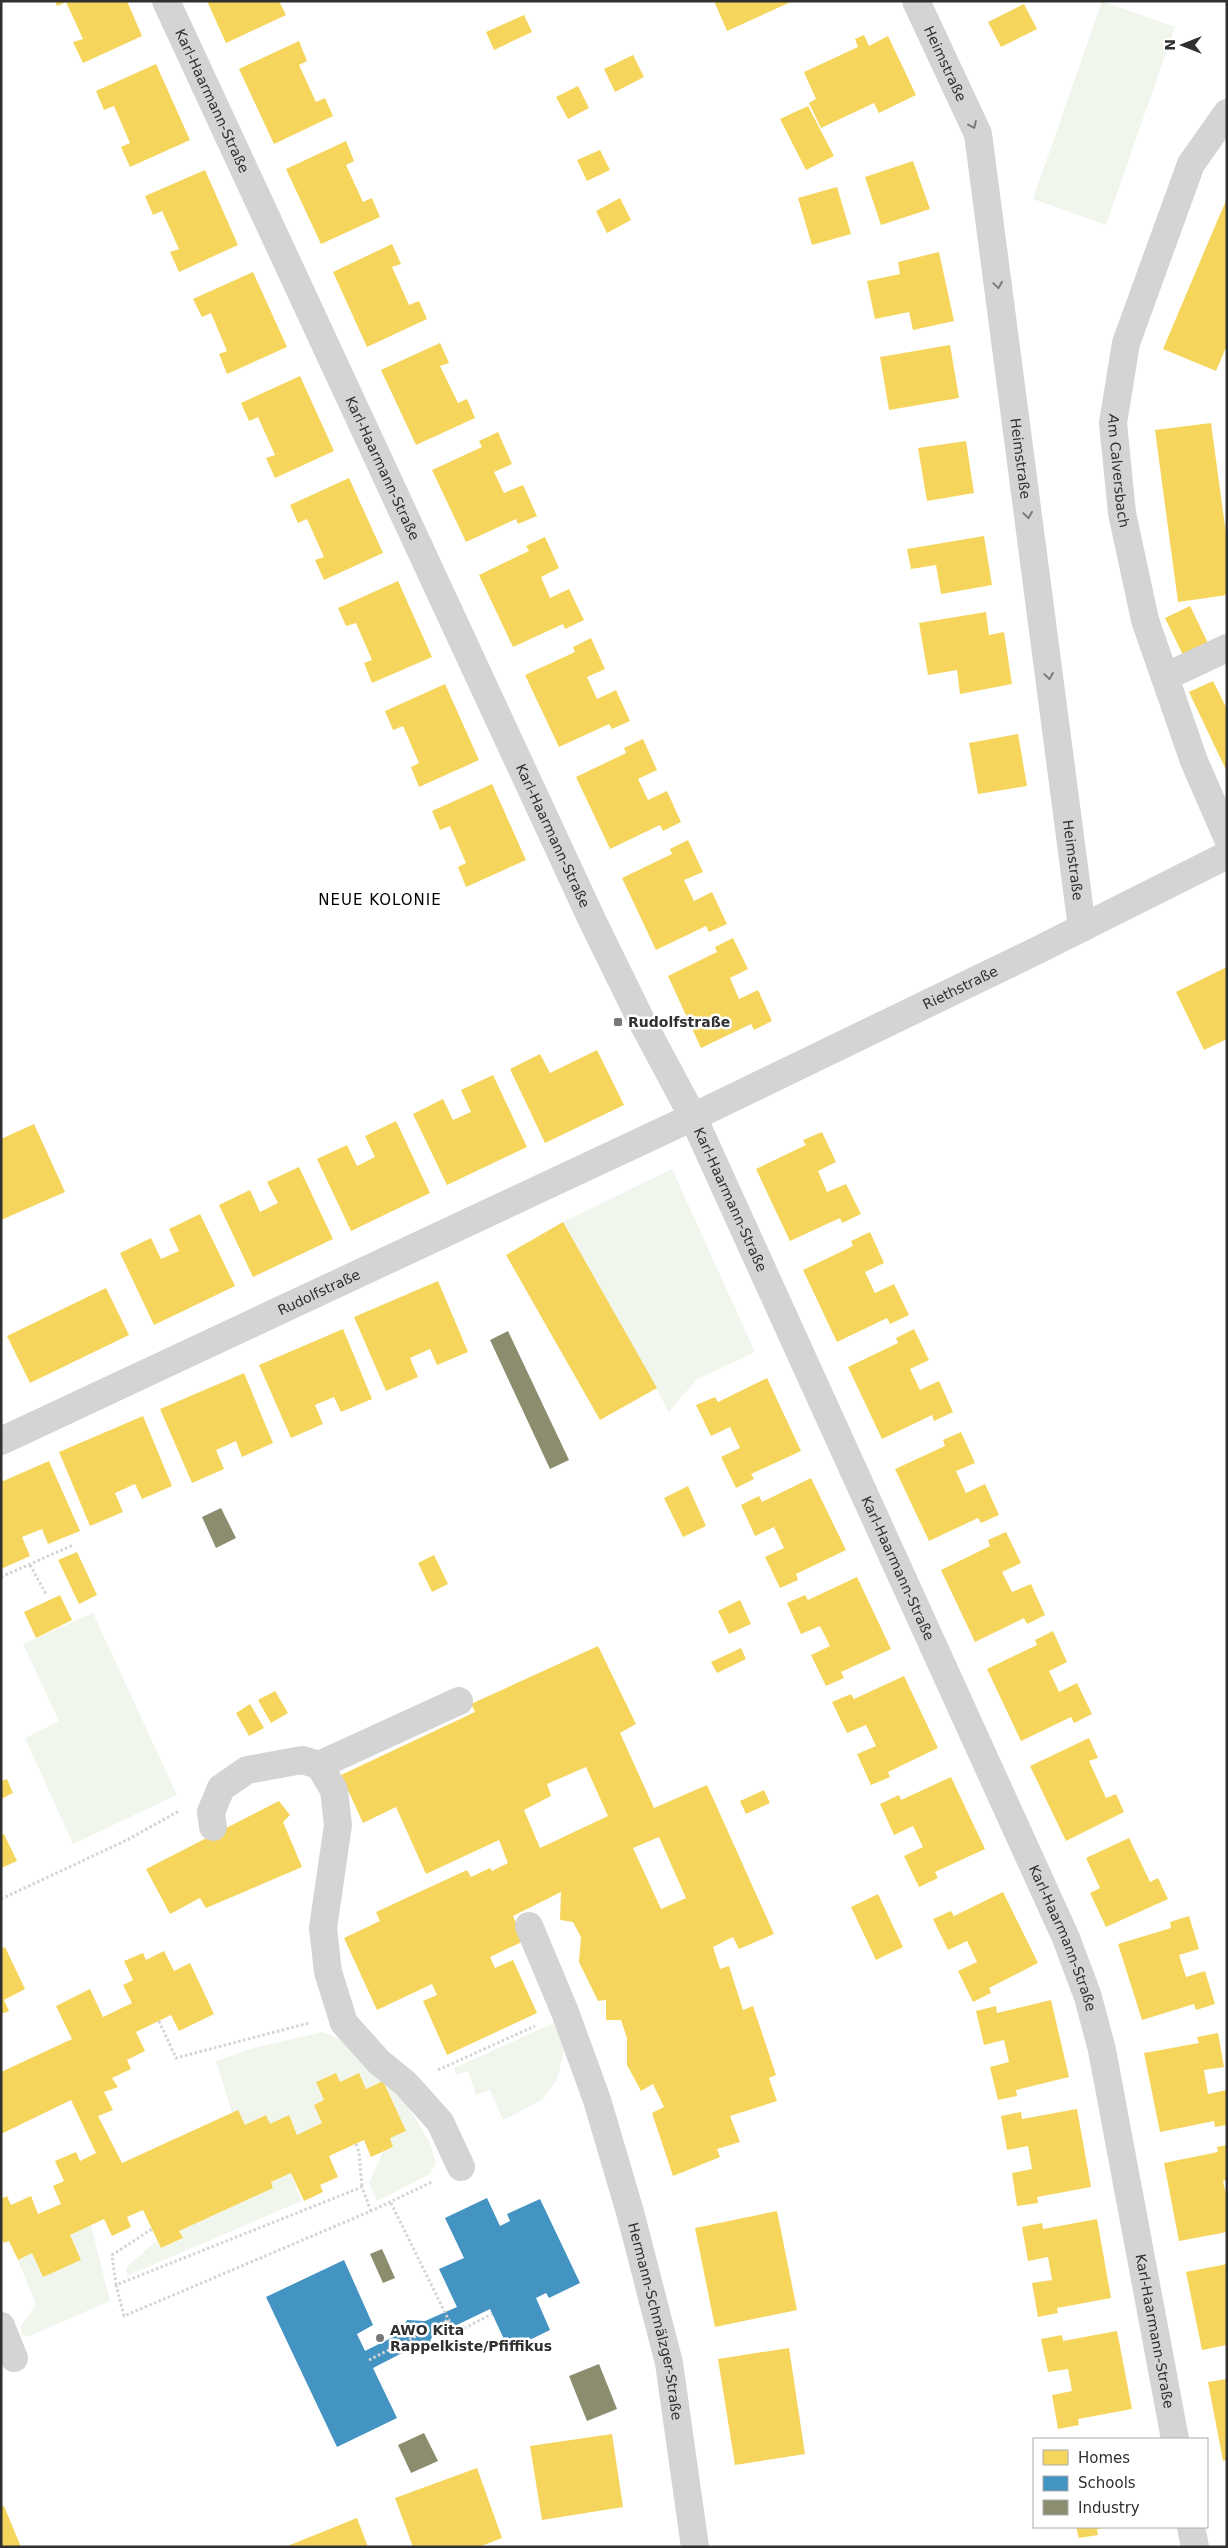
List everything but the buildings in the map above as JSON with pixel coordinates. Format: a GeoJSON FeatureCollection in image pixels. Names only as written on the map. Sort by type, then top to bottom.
{"type":"FeatureCollection","features":[{"type":"Feature","properties":{"kind":"street","name":"Karl-Haarmann-Straße"},"geometry":{"type":"LineString","coordinates":[[166,1],[592,920],[639,1016],[693,1117],[1066,1938],[1088,1997],[1102,2050],[1174,2438]]}},
{"type":"Feature","properties":{"kind":"street","name":"Heimstraße"},"geometry":{"type":"LineString","coordinates":[[916,1],[978,134],[1082,928]]}},
{"type":"Feature","properties":{"kind":"street","name":"Am Calversbach"},"geometry":{"type":"LineString","coordinates":[[1227,114],[1191,164],[1126,343],[1113,424],[1122,513],[1145,620],[1194,761],[1227,837]]}},
{"type":"Feature","properties":{"kind":"street"},"geometry":{"type":"LineString","coordinates":[[1165,677],[1227,648]]}},
{"type":"Feature","properties":{"kind":"street","name":"Riethstraße"},"geometry":{"type":"LineString","coordinates":[[693,1117],[1082,928],[1227,855]]}},
{"type":"Feature","properties":{"kind":"street","name":"Rudolfstraße"},"geometry":{"type":"LineString","coordinates":[[1,1441],[693,1117]]}},
{"type":"Feature","properties":{"kind":"street"},"geometry":{"type":"LineString","coordinates":[[213,1827],[211,1812],[221,1788],[247,1770],[302,1760],[319,1765],[460,1701]]}},
{"type":"Feature","properties":{"kind":"street"},"geometry":{"type":"LineString","coordinates":[[319,1765],[334,1790],[338,1825],[323,1928],[328,1972],[344,2023],[367,2049],[406,2084],[440,2122],[461,2167]]}},
{"type":"Feature","properties":{"kind":"street","name":"Hermann-Schmälzger-Straße"},"geometry":{"type":"LineString","coordinates":[[529,1926],[565,2012],[597,2100],[630,2212],[669,2363],[695,2547]]}},
{"type":"Feature","properties":{"kind":"street"},"geometry":{"type":"LineString","coordinates":[[1,2326],[14,2358]]}},
{"type":"Feature","properties":{"kind":"street"},"geometry":{"type":"LineString","coordinates":[[1191,2528],[1195,2547]]}},
{"type":"Feature","properties":{"kind":"path"},"geometry":{"type":"LineString","coordinates":[[1,1577],[73,1545]]}},
{"type":"Feature","properties":{"kind":"path"},"geometry":{"type":"LineString","coordinates":[[30,1565],[46,1594]]}},
{"type":"Feature","properties":{"kind":"path"},"geometry":{"type":"LineString","coordinates":[[1,1899],[127,1840],[221,1788]]}},
{"type":"Feature","properties":{"kind":"path"},"geometry":{"type":"LineString","coordinates":[[406,2084],[565,2012]]}},
{"type":"Feature","properties":{"kind":"path"},"geometry":{"type":"LineString","coordinates":[[160,2021],[176,2058],[341,2014]]}},
{"type":"Feature","properties":{"kind":"path"},"geometry":{"type":"LineString","coordinates":[[356,2144],[359,2152],[362,2187],[371,2211]]}},
{"type":"Feature","properties":{"kind":"path"},"geometry":{"type":"LineString","coordinates":[[152,2229],[112,2255],[116,2285],[124,2316],[371,2211],[461,2167]]}},
{"type":"Feature","properties":{"kind":"path"},"geometry":{"type":"LineString","coordinates":[[116,2285],[362,2187]]}},
{"type":"Feature","properties":{"kind":"path"},"geometry":{"type":"LineString","coordinates":[[391,2202],[450,2319],[455,2333],[492,2314]]}},
{"type":"Feature","properties":{"kind":"path"},"geometry":{"type":"LineString","coordinates":[[369,2360],[450,2319]]}},
{"type":"Feature","properties":{"kind":"shaded area"},"geometry":{"type":"Polygon","coordinates":[[[1102,1],[1175,27],[1106,225],[1033,199],[1102,1]]]}},
{"type":"Feature","properties":{"kind":"shaded area"},"geometry":{"type":"Polygon","coordinates":[[[672,1169],[755,1352],[696,1380],[669,1412],[563,1222],[672,1169]]]}},
{"type":"Feature","properties":{"kind":"shaded area"},"geometry":{"type":"Polygon","coordinates":[[[93,1613],[177,1795],[73,1844],[25,1738],[59,1721],[23,1644],[93,1613]]]}},
{"type":"Feature","properties":{"kind":"shaded area"},"geometry":{"type":"Polygon","coordinates":[[[560,2020],[565,2047],[557,2080],[542,2100],[503,2120],[490,2090],[476,2095],[468,2071],[456,2075],[454,2068],[560,2020]]]}},
{"type":"Feature","properties":{"kind":"shaded area"},"geometry":{"type":"Polygon","coordinates":[[[322,2032],[351,2044],[401,2095],[430,2143],[436,2163],[430,2174],[377,2201],[369,2183],[383,2152],[393,2147],[390,2138],[383,2081],[366,2089],[359,2073],[340,2082],[336,2073],[316,2082],[324,2100],[322,2123],[297,2135],[289,2116],[270,2124],[245,2125],[232,2113],[216,2061],[250,2049],[322,2032]]]}},
{"type":"Feature","properties":{"kind":"shaded area"},"geometry":{"type":"Polygon","coordinates":[[[291,2173],[301,2201],[127,2276],[126,2268],[157,2240],[161,2248],[183,2239],[179,2231],[273,2188],[271,2182],[291,2173]]]}},
{"type":"Feature","properties":{"kind":"shaded area"},"geometry":{"type":"Polygon","coordinates":[[[91,2225],[110,2301],[27,2337],[21,2334],[21,2326],[36,2305],[18,2260],[32,2253],[43,2277],[81,2260],[70,2235],[91,2225]]]}},
{"type":"Feature","properties":{"kind":"place","name":"Rudolfstraße"},"geometry":{"type":"Point","coordinates":[618,1022]}},
{"type":"Feature","properties":{"kind":"place","name":"AWO Kita Rappelkiste/Pfiffikus"},"geometry":{"type":"Point","coordinates":[380,2338]}},
{"type":"Feature","properties":{"kind":"district","name":"NEUE KOLONIE"},"geometry":{"type":"Point","coordinates":[380,900]}}]}
